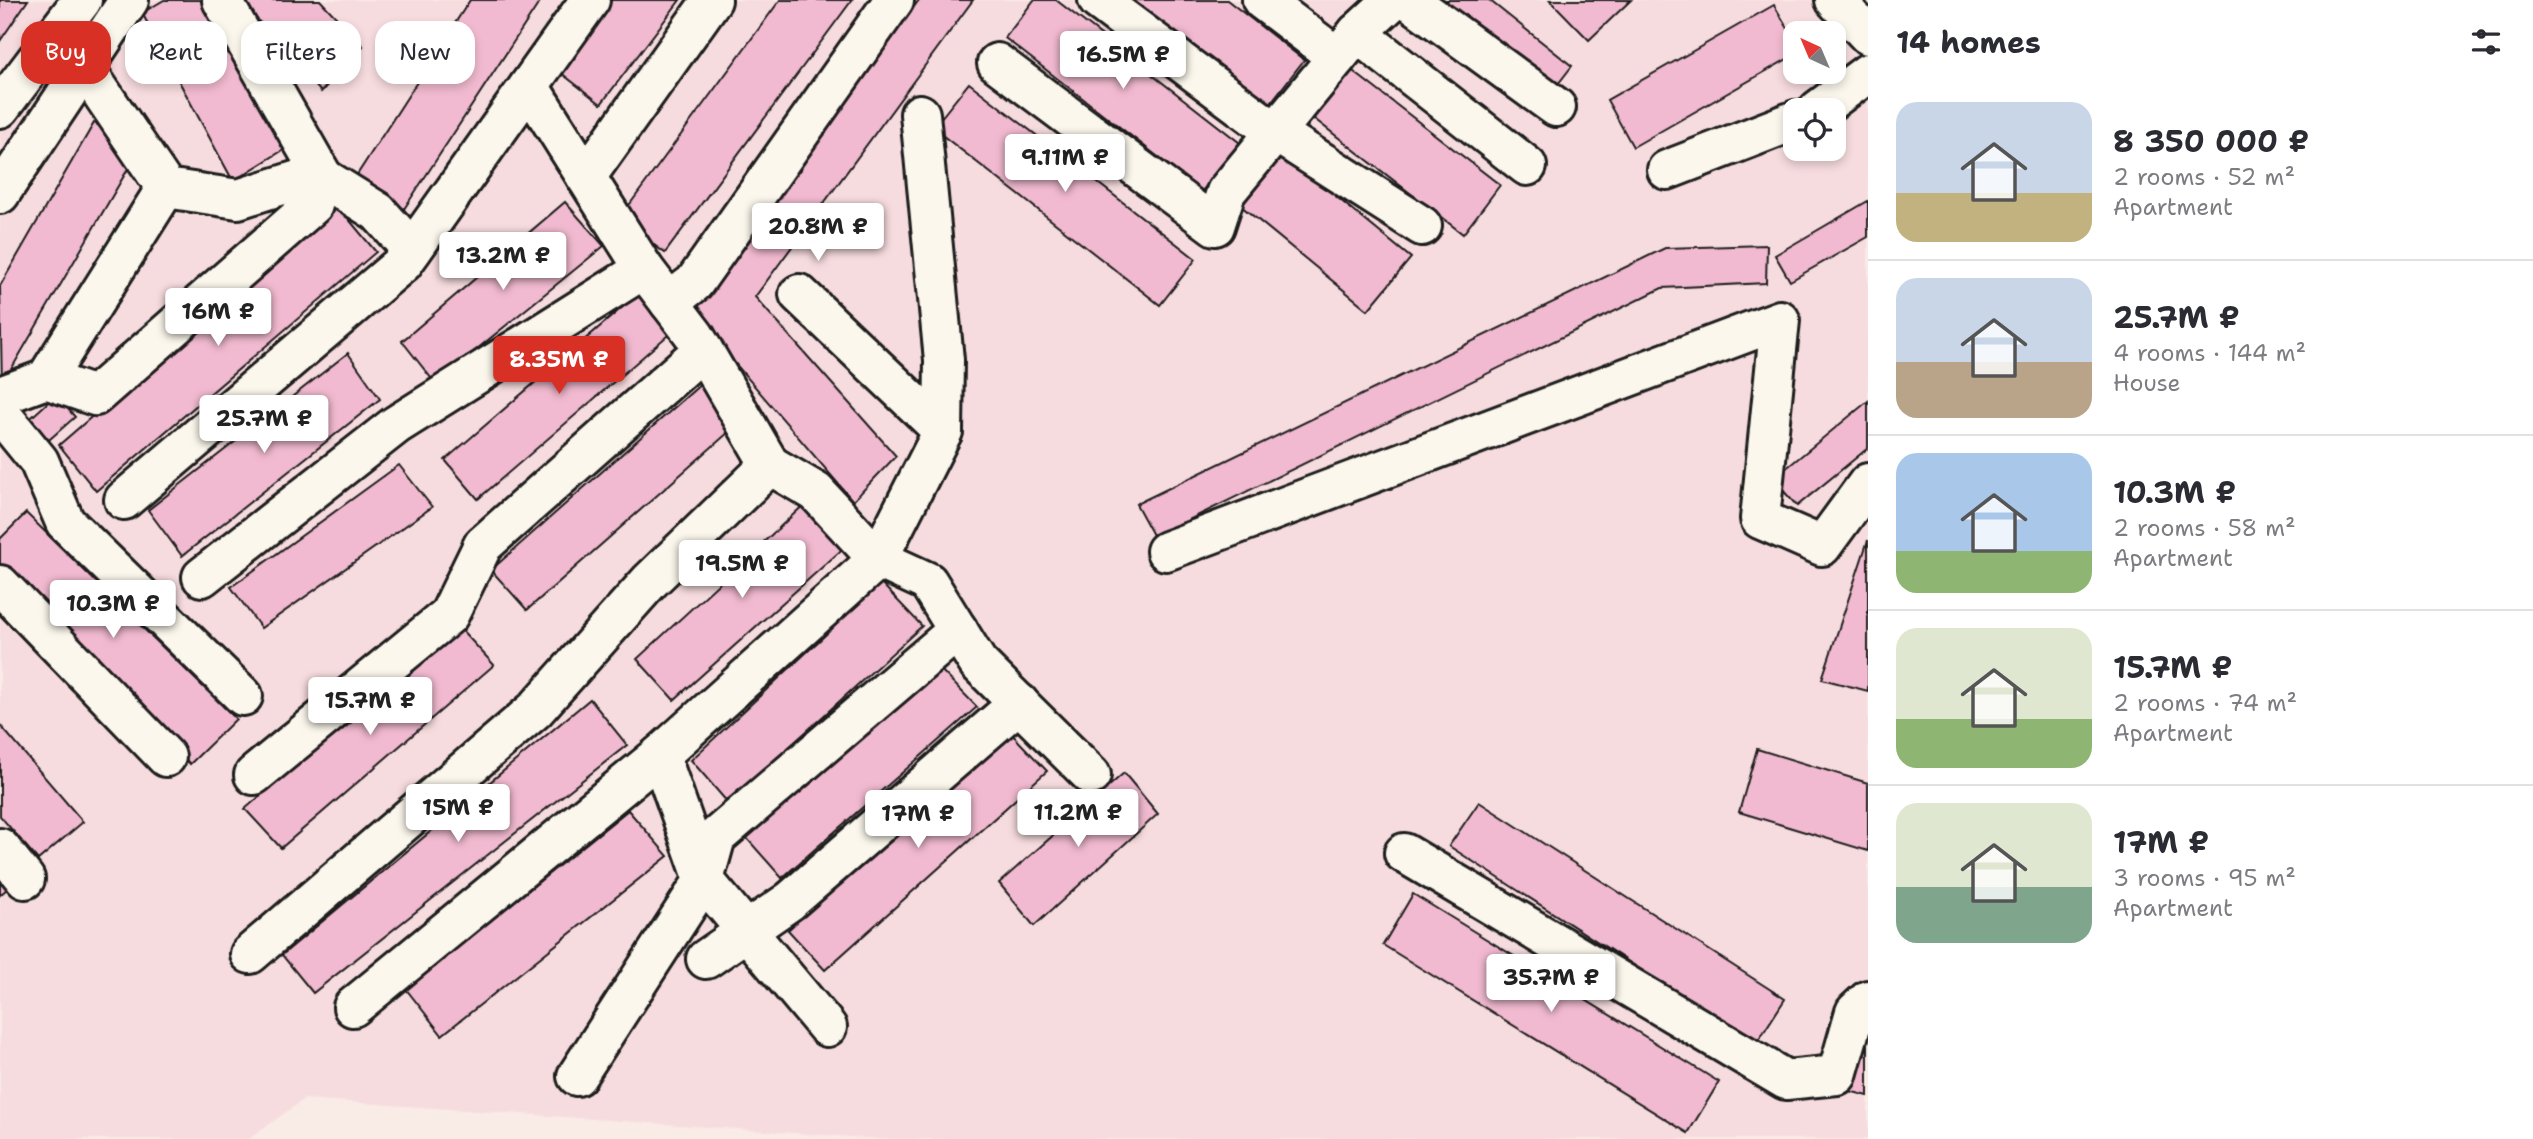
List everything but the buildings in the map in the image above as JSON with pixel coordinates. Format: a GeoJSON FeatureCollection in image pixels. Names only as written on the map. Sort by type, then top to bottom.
{"type":"FeatureCollection","features":[{"type":"Feature","properties":{"kind":"lane"},"geometry":{"type":"LineString","coordinates":[[0,108],[82,0]]}},
{"type":"Feature","properties":{"kind":"lane"},"geometry":{"type":"LineString","coordinates":[[111,28],[130,0]]}},
{"type":"Feature","properties":{"kind":"lane"},"geometry":{"type":"LineString","coordinates":[[222,0],[318,191],[378,212],[412,250]]}},
{"type":"Feature","properties":{"kind":"lane"},"geometry":{"type":"LineString","coordinates":[[124,500],[403,263],[590,0]]}},
{"type":"Feature","properties":{"kind":"lane"},"geometry":{"type":"LineString","coordinates":[[586,177],[712,0]]}},
{"type":"Feature","properties":{"kind":"lane"},"geometry":{"type":"LineString","coordinates":[[669,302],[694,283],[894,0]]}},
{"type":"Feature","properties":{"kind":"lane"},"geometry":{"type":"LineString","coordinates":[[1098,0],[1275,132],[1422,226]]}},
{"type":"Feature","properties":{"kind":"lane"},"geometry":{"type":"LineString","coordinates":[[1262,0],[1361,23],[1527,166]]}},
{"type":"Feature","properties":{"kind":"lane"},"geometry":{"type":"LineString","coordinates":[[1409,0],[1556,107]]}},
{"type":"Feature","properties":{"kind":"lane"},"geometry":{"type":"LineString","coordinates":[[1835,0],[1868,34]]}},
{"type":"Feature","properties":{"kind":"lane"},"geometry":{"type":"LineString","coordinates":[[997,63],[1215,226],[1226,192],[1361,23]]}},
{"type":"Feature","properties":{"kind":"lane"},"geometry":{"type":"LineString","coordinates":[[1834,98],[1868,73]]}},
{"type":"Feature","properties":{"kind":"lane"},"geometry":{"type":"LineString","coordinates":[[0,194],[73,84]]}},
{"type":"Feature","properties":{"kind":"lane"},"geometry":{"type":"LineString","coordinates":[[96,84],[166,188],[238,200],[317,174],[318,191]]}},
{"type":"Feature","properties":{"kind":"lane"},"geometry":{"type":"LineString","coordinates":[[529,86],[644,269],[704,350],[771,465],[816,492],[878,559],[928,582],[978,663],[1091,775]]}},
{"type":"Feature","properties":{"kind":"lane"},"geometry":{"type":"LineString","coordinates":[[353,1007],[660,755],[878,559],[943,431],[944,360],[920,114]]}},
{"type":"Feature","properties":{"kind":"lane"},"geometry":{"type":"LineString","coordinates":[[1667,170],[1783,125]]}},
{"type":"Feature","properties":{"kind":"lane"},"geometry":{"type":"LineString","coordinates":[[0,396],[46,379],[166,188]]}},
{"type":"Feature","properties":{"kind":"lane"},"geometry":{"type":"LineString","coordinates":[[46,379],[95,396],[318,191]]}},
{"type":"Feature","properties":{"kind":"lane"},"geometry":{"type":"LineString","coordinates":[[202,577],[396,425],[644,269]]}},
{"type":"Feature","properties":{"kind":"lane"},"geometry":{"type":"LineString","coordinates":[[799,294],[943,431]]}},
{"type":"Feature","properties":{"kind":"lane"},"geometry":{"type":"LineString","coordinates":[[1166,551],[1780,320],[1760,519],[1822,546],[1868,483]]}},
{"type":"Feature","properties":{"kind":"lane"},"geometry":{"type":"LineString","coordinates":[[254,775],[449,615],[483,545],[704,350]]}},
{"type":"Feature","properties":{"kind":"lane"},"geometry":{"type":"LineString","coordinates":[[0,413],[39,461],[65,522],[243,696]]}},
{"type":"Feature","properties":{"kind":"lane"},"geometry":{"type":"LineString","coordinates":[[250,954],[536,710],[650,581],[771,465]]}},
{"type":"Feature","properties":{"kind":"lane"},"geometry":{"type":"LineString","coordinates":[[0,585],[166,757]]}},
{"type":"Feature","properties":{"kind":"lane"},"geometry":{"type":"LineString","coordinates":[[577,1076],[704,880],[716,837],[958,630]]}},
{"type":"Feature","properties":{"kind":"lane"},"geometry":{"type":"LineString","coordinates":[[706,959],[790,901],[1019,703]]}},
{"type":"Feature","properties":{"kind":"lane"},"geometry":{"type":"LineString","coordinates":[[660,755],[704,880],[827,1027]]}},
{"type":"Feature","properties":{"kind":"lane"},"geometry":{"type":"LineString","coordinates":[[0,848],[25,879]]}},
{"type":"Feature","properties":{"kind":"lane"},"geometry":{"type":"LineString","coordinates":[[1404,853],[1786,1080],[1837,1075],[1855,1012],[1868,1000]]}},
{"type":"Feature","properties":{"kind":"shaded area"},"geometry":{"type":"Polygon","coordinates":[[[0,0],[1868,0],[1868,1139],[882,1139],[304,1099],[249,1139],[0,1139],[0,0]]]}}]}
